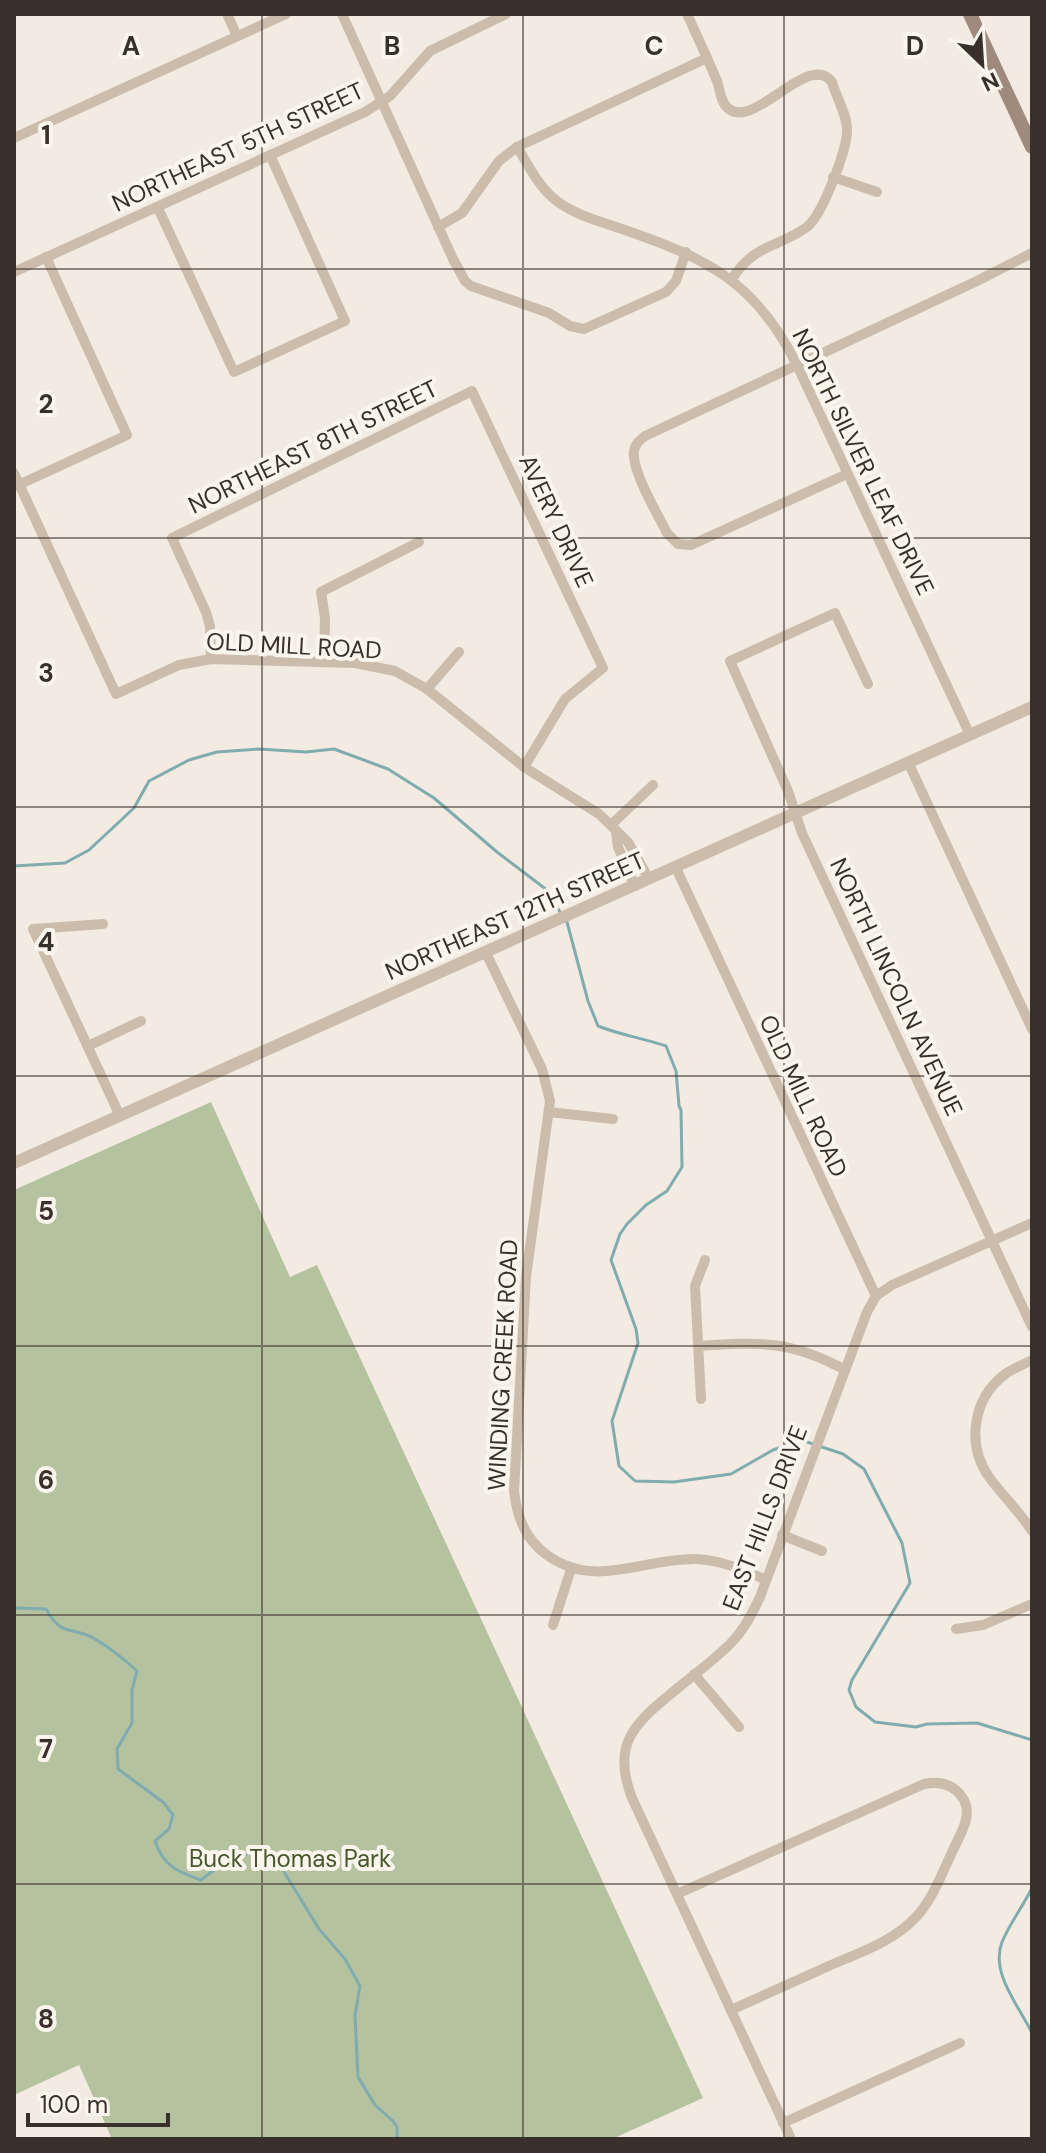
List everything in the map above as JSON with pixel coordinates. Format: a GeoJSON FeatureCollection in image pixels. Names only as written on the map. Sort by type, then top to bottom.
{"type":"FeatureCollection","features":[{"type":"Feature","properties":{"kind":"main road"},"geometry":{"type":"LineString","coordinates":[[970,14],[1032,147]]}},
{"type":"Feature","properties":{"kind":"street"},"geometry":{"type":"LineString","coordinates":[[227,14],[237,36]]}},
{"type":"Feature","properties":{"kind":"street"},"geometry":{"type":"LineString","coordinates":[[14,138],[286,14]]}},
{"type":"Feature","properties":{"kind":"street"},"geometry":{"type":"LineString","coordinates":[[342,14],[438,227],[461,275],[471,286],[549,313],[570,326],[584,329],[666,292],[676,281],[686,252]]}},
{"type":"Feature","properties":{"kind":"street","name":"NORTHEAST 5TH STREET"},"geometry":{"type":"LineString","coordinates":[[14,272],[365,112],[397,88],[430,51],[506,14]]}},
{"type":"Feature","properties":{"kind":"street"},"geometry":{"type":"LineString","coordinates":[[687,14],[725,105],[740,112],[751,111],[808,75],[819,74],[828,77],[847,130],[822,207],[811,224],[751,256],[732,279]]}},
{"type":"Feature","properties":{"kind":"street"},"geometry":{"type":"LineString","coordinates":[[438,227],[462,213],[499,161],[517,147],[707,58]]}},
{"type":"Feature","properties":{"kind":"street","name":"NORTH SILVER LEAF DRIVE"},"geometry":{"type":"LineString","coordinates":[[517,147],[544,189],[567,208],[686,252],[732,279],[771,320],[797,365],[970,735]]}},
{"type":"Feature","properties":{"kind":"street"},"geometry":{"type":"LineString","coordinates":[[158,208],[234,372],[345,321],[270,155]]}},
{"type":"Feature","properties":{"kind":"street"},"geometry":{"type":"LineString","coordinates":[[833,177],[877,192]]}},
{"type":"Feature","properties":{"kind":"street"},"geometry":{"type":"LineString","coordinates":[[847,474],[685,546],[674,542],[667,533],[637,468],[634,447],[645,436],[1032,253]]}},
{"type":"Feature","properties":{"kind":"street"},"geometry":{"type":"LineString","coordinates":[[14,473],[17,486],[127,435],[46,257]]}},
{"type":"Feature","properties":{"kind":"street","name":"NORTHEAST 8TH STREET"},"geometry":{"type":"LineString","coordinates":[[211,659],[210,626],[206,612],[172,538],[472,391]]}},
{"type":"Feature","properties":{"kind":"street","name":"AVERY DRIVE"},"geometry":{"type":"LineString","coordinates":[[472,391],[603,668],[565,699],[524,767]]}},
{"type":"Feature","properties":{"kind":"street","name":"OLD MILL ROAD"},"geometry":{"type":"LineString","coordinates":[[17,486],[116,694],[179,665],[211,659],[324,662],[379,666],[395,671],[427,689],[524,767],[585,804],[628,842],[649,879]]}},
{"type":"Feature","properties":{"kind":"street"},"geometry":{"type":"LineString","coordinates":[[324,662],[325,618],[321,592],[419,542]]}},
{"type":"Feature","properties":{"kind":"street","name":"NORTH LINCOLN AVENUE"},"geometry":{"type":"LineString","coordinates":[[868,684],[835,613],[730,661],[795,813],[1032,1327]]}},
{"type":"Feature","properties":{"kind":"street"},"geometry":{"type":"LineString","coordinates":[[427,689],[459,652]]}},
{"type":"Feature","properties":{"kind":"street","name":"NORTHEAST 12TH STREET"},"geometry":{"type":"LineString","coordinates":[[14,1163],[1032,707]]}},
{"type":"Feature","properties":{"kind":"street"},"geometry":{"type":"LineString","coordinates":[[908,762],[1032,1029]]}},
{"type":"Feature","properties":{"kind":"street"},"geometry":{"type":"LineString","coordinates":[[635,886],[618,847],[614,828],[653,785]]}},
{"type":"Feature","properties":{"kind":"street","name":"OLD MILL ROAD"},"geometry":{"type":"LineString","coordinates":[[676,868],[876,1296]]}},
{"type":"Feature","properties":{"kind":"street"},"geometry":{"type":"LineString","coordinates":[[103,924],[33,929],[120,1116]]}},
{"type":"Feature","properties":{"kind":"street","name":"WINDING CREEK ROAD"},"geometry":{"type":"LineString","coordinates":[[486,953],[542,1069],[549,1093],[526,1277],[514,1491],[517,1514],[526,1533],[542,1551],[571,1569]]}},
{"type":"Feature","properties":{"kind":"street"},"geometry":{"type":"LineString","coordinates":[[88,1046],[141,1021]]}},
{"type":"Feature","properties":{"kind":"street"},"geometry":{"type":"LineString","coordinates":[[549,1112],[613,1119]]}},
{"type":"Feature","properties":{"kind":"street"},"geometry":{"type":"LineString","coordinates":[[876,1296],[892,1285],[1032,1223]]}},
{"type":"Feature","properties":{"kind":"street"},"geometry":{"type":"LineString","coordinates":[[701,1399],[695,1286],[705,1260]]}},
{"type":"Feature","properties":{"kind":"street","name":"EAST HILLS DRIVE"},"geometry":{"type":"LineString","coordinates":[[791,2139],[626,1782],[624,1755],[634,1728],[644,1716],[728,1646],[744,1628],[766,1580],[811,1455],[876,1296]]}},
{"type":"Feature","properties":{"kind":"street"},"geometry":{"type":"LineString","coordinates":[[699,1346],[785,1345],[845,1370]]}},
{"type":"Feature","properties":{"kind":"street"},"geometry":{"type":"LineString","coordinates":[[1032,1360],[1011,1370],[994,1385],[979,1409],[976,1429],[977,1452],[983,1467],[1032,1531]]}},
{"type":"Feature","properties":{"kind":"street"},"geometry":{"type":"LineString","coordinates":[[782,1535],[822,1551]]}},
{"type":"Feature","properties":{"kind":"street"},"geometry":{"type":"LineString","coordinates":[[553,1625],[571,1569],[604,1571],[692,1559],[722,1563],[766,1580]]}},
{"type":"Feature","properties":{"kind":"street"},"geometry":{"type":"LineString","coordinates":[[956,1629],[983,1625],[1032,1604]]}},
{"type":"Feature","properties":{"kind":"street"},"geometry":{"type":"LineString","coordinates":[[694,1674],[739,1727]]}},
{"type":"Feature","properties":{"kind":"street"},"geometry":{"type":"LineString","coordinates":[[677,1894],[924,1784],[950,1786],[965,1802],[967,1813],[963,1829],[934,1890],[915,1919],[867,1950],[731,2010]]}},
{"type":"Feature","properties":{"kind":"street"},"geometry":{"type":"LineString","coordinates":[[783,2123],[960,2043]]}},
{"type":"Feature","properties":{"kind":"green space","name":"Buck Thomas Park"},"geometry":{"type":"Polygon","coordinates":[[[211,1102],[290,1277],[317,1265],[703,2098],[612,2139],[112,2139],[79,2065],[14,2095],[14,1190],[211,1102]]]}},
{"type":"Feature","properties":{"kind":"waterway"},"geometry":{"type":"LineString","coordinates":[[14,866],[65,863],[89,850],[134,808],[149,781],[189,760],[217,752],[334,749],[388,769],[434,798],[547,890],[560,912]]}},
{"type":"Feature","properties":{"kind":"waterway"},"geometry":{"type":"LineString","coordinates":[[567,922],[588,1001],[598,1026],[666,1046],[676,1071],[681,1110],[682,1167],[667,1191],[646,1205],[627,1224],[611,1260],[636,1329],[638,1343],[612,1421],[619,1466],[635,1481],[674,1482],[731,1474],[773,1450],[801,1440],[843,1454],[864,1469],[902,1543],[910,1583],[852,1680],[849,1690],[856,1707],[875,1722],[916,1727],[977,1723],[1032,1740]]}},
{"type":"Feature","properties":{"kind":"waterway"},"geometry":{"type":"LineString","coordinates":[[14,1608],[46,1609],[57,1624],[95,1639],[137,1671],[132,1690],[132,1723],[117,1749],[118,1769],[163,1802],[173,1815],[169,1829],[155,1841],[167,1862],[178,1871],[201,1880],[222,1864],[251,1852],[281,1867],[319,1929],[345,1959],[360,1986],[355,2016],[358,2077],[375,2105],[397,2127],[397,2139]]}},
{"type":"Feature","properties":{"kind":"waterway"},"geometry":{"type":"LineString","coordinates":[[1032,1888],[1005,1935],[999,1954],[1003,1977],[1032,2033]]}}]}
